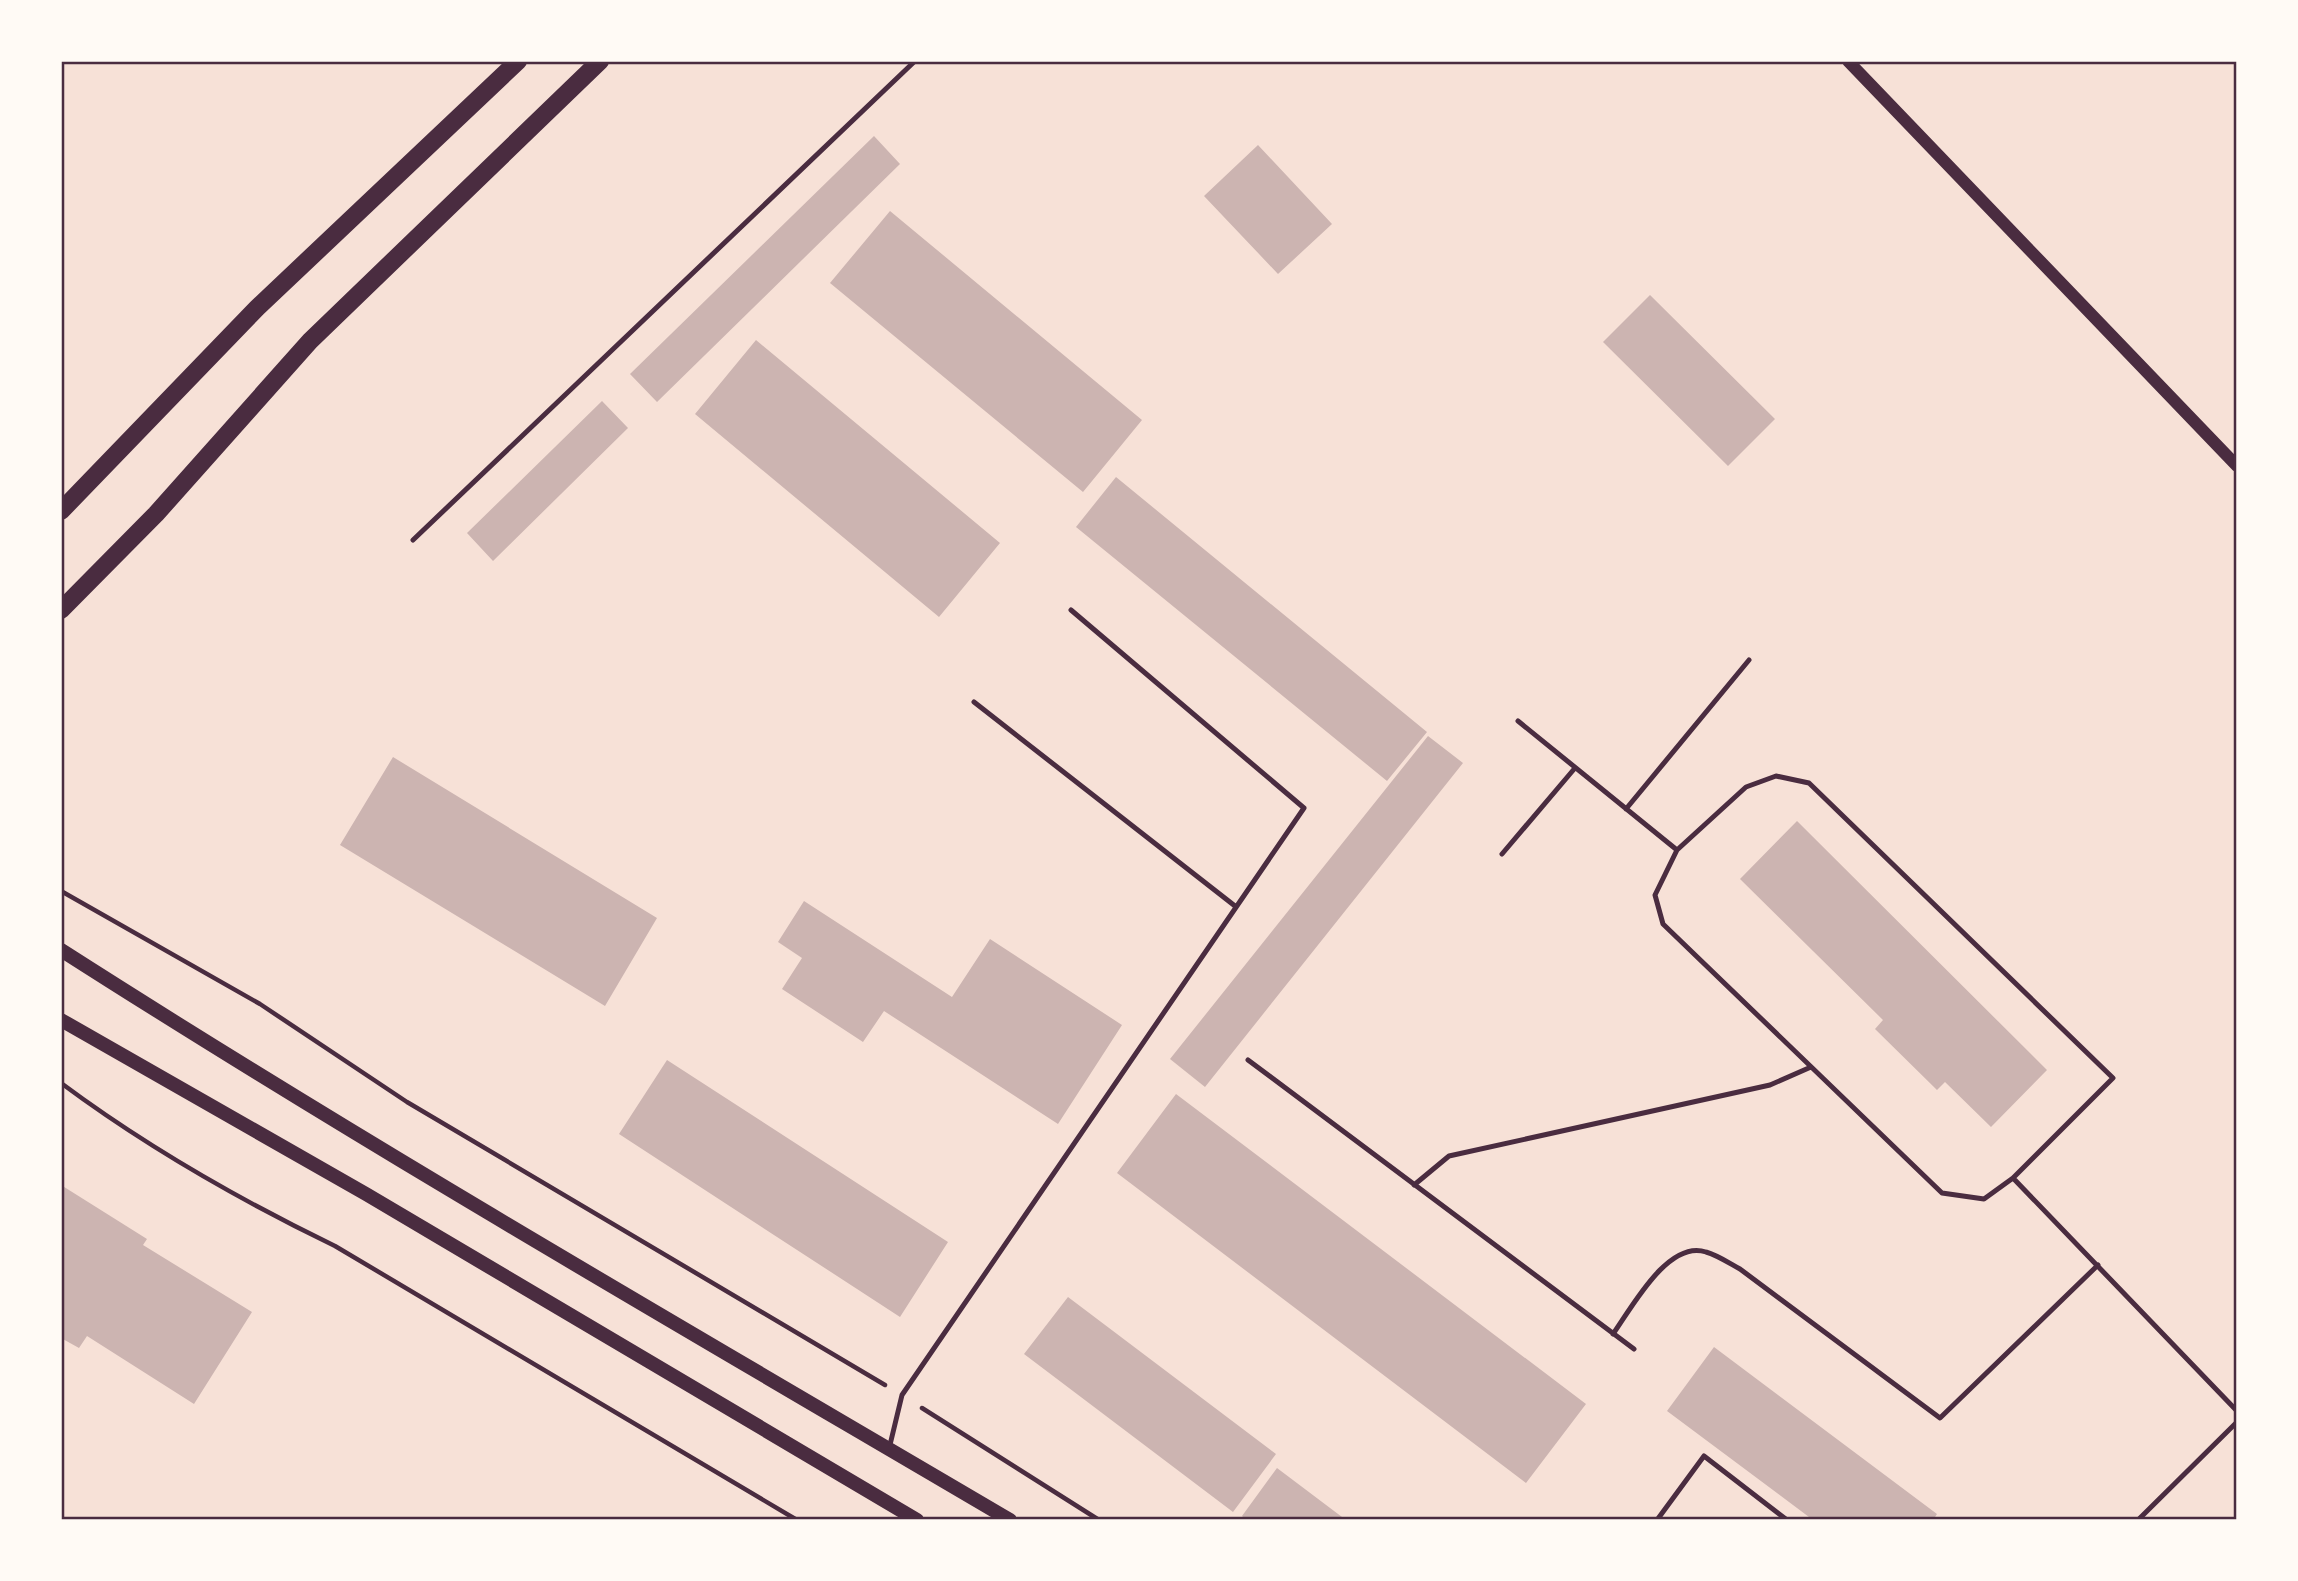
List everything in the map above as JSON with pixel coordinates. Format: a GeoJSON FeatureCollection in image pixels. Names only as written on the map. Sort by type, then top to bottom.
{"type":"FeatureCollection","features":[{"type":"Feature","properties":{"kind":"main road"},"geometry":{"type":"LineString","coordinates":[[61,511],[257,308],[518,61]]}},
{"type":"Feature","properties":{"kind":"main road"},"geometry":{"type":"LineString","coordinates":[[61,610],[156,514],[310,341],[600,61]]}},
{"type":"Feature","properties":{"kind":"main road"},"geometry":{"type":"LineString","coordinates":[[61,950],[196,1037],[339,1123],[1010,1520]]}},
{"type":"Feature","properties":{"kind":"main road"},"geometry":{"type":"LineString","coordinates":[[61,1020],[366,1194],[917,1520]]}},
{"type":"Feature","properties":{"kind":"street"},"geometry":{"type":"LineString","coordinates":[[1848,61],[2237,466]]}},
{"type":"Feature","properties":{"kind":"lane"},"geometry":{"type":"LineString","coordinates":[[413,540],[915,61]]}},
{"type":"Feature","properties":{"kind":"lane"},"geometry":{"type":"LineString","coordinates":[[889,1449],[902,1395],[1304,808],[1071,610]]}},
{"type":"Feature","properties":{"kind":"lane"},"geometry":{"type":"LineString","coordinates":[[1626,809],[1749,660]]}},
{"type":"Feature","properties":{"kind":"lane"},"geometry":{"type":"LineString","coordinates":[[974,702],[1235,906]]}},
{"type":"Feature","properties":{"kind":"lane"},"geometry":{"type":"LineString","coordinates":[[1518,721],[1678,850]]}},
{"type":"Feature","properties":{"kind":"lane"},"geometry":{"type":"LineString","coordinates":[[1502,853],[1576,768]]}},
{"type":"Feature","properties":{"kind":"lane"},"geometry":{"type":"LineString","coordinates":[[1776,776],[1809,783],[2113,1078],[2013,1178],[1984,1199],[1942,1193],[1811,1067],[1663,924],[1655,895],[1678,850],[1746,787],[1776,776]]}},
{"type":"Feature","properties":{"kind":"lane"},"geometry":{"type":"LineString","coordinates":[[1248,1060],[1634,1349]]}},
{"type":"Feature","properties":{"kind":"lane"},"geometry":{"type":"LineString","coordinates":[[1414,1185],[1449,1156],[1770,1085],[1811,1067]]}},
{"type":"Feature","properties":{"kind":"lane"},"geometry":{"type":"LineString","coordinates":[[2013,1178],[2237,1411]]}},
{"type":"Feature","properties":{"kind":"lane"},"geometry":{"type":"LineString","coordinates":[[1613,1334],[1654,1276],[1670,1261],[1678,1254],[1703,1250],[1740,1269],[1940,1418],[2098,1265]]}},
{"type":"Feature","properties":{"kind":"lane"},"geometry":{"type":"LineString","coordinates":[[2138,1520],[2237,1422]]}},
{"type":"Feature","properties":{"kind":"lane"},"geometry":{"type":"LineString","coordinates":[[1657,1520],[1704,1456],[1787,1520]]}},
{"type":"Feature","properties":{"kind":"path"},"geometry":{"type":"LineString","coordinates":[[61,891],[260,1004],[407,1102],[902,1395],[1099,1520]]}},
{"type":"Feature","properties":{"kind":"path"},"geometry":{"type":"LineString","coordinates":[[61,1083],[116,1124],[272,1215],[335,1246],[797,1520]]}},
{"type":"Feature","properties":{"kind":"building"},"geometry":{"type":"Polygon","coordinates":[[[874,136],[900,164],[657,402],[630,374],[874,136]]]}},
{"type":"Feature","properties":{"kind":"building"},"geometry":{"type":"Polygon","coordinates":[[[1258,145],[1332,224],[1278,274],[1204,196],[1258,145]]]}},
{"type":"Feature","properties":{"kind":"building"},"geometry":{"type":"Polygon","coordinates":[[[890,211],[1142,420],[1083,492],[830,283],[890,211]]]}},
{"type":"Feature","properties":{"kind":"building"},"geometry":{"type":"Polygon","coordinates":[[[1650,295],[1775,419],[1728,466],[1603,342],[1650,295]]]}},
{"type":"Feature","properties":{"kind":"building"},"geometry":{"type":"Polygon","coordinates":[[[756,340],[1000,543],[939,617],[695,414],[756,340]]]}},
{"type":"Feature","properties":{"kind":"building"},"geometry":{"type":"Polygon","coordinates":[[[602,401],[628,428],[493,561],[467,533],[602,401]]]}},
{"type":"Feature","properties":{"kind":"building"},"geometry":{"type":"Polygon","coordinates":[[[1116,477],[1427,732],[1387,781],[1076,527],[1116,477]]]}},
{"type":"Feature","properties":{"kind":"building"},"geometry":{"type":"Polygon","coordinates":[[[1428,736],[1463,763],[1205,1087],[1170,1059],[1428,736]]]}},
{"type":"Feature","properties":{"kind":"building"},"geometry":{"type":"Polygon","coordinates":[[[393,757],[657,918],[605,1006],[340,845],[393,757]]]}},
{"type":"Feature","properties":{"kind":"building"},"geometry":{"type":"Polygon","coordinates":[[[1797,821],[2047,1070],[1991,1127],[1945,1082],[1937,1090],[1875,1029],[1883,1020],[1740,879],[1797,821]]]}},
{"type":"Feature","properties":{"kind":"building"},"geometry":{"type":"Polygon","coordinates":[[[804,901],[952,997],[990,939],[1122,1025],[1058,1124],[884,1011],[863,1042],[782,989],[802,958],[778,942],[804,901]]]}},
{"type":"Feature","properties":{"kind":"building"},"geometry":{"type":"Polygon","coordinates":[[[667,1060],[948,1242],[900,1317],[619,1134],[667,1060]]]}},
{"type":"Feature","properties":{"kind":"building"},"geometry":{"type":"Polygon","coordinates":[[[1176,1094],[1586,1404],[1526,1483],[1117,1173],[1176,1094]]]}},
{"type":"Feature","properties":{"kind":"building"},"geometry":{"type":"Polygon","coordinates":[[[61,1185],[147,1239],[143,1245],[252,1312],[194,1404],[87,1336],[79,1348],[61,1338],[61,1185]]]}},
{"type":"Feature","properties":{"kind":"building"},"geometry":{"type":"Polygon","coordinates":[[[1068,1297],[1276,1454],[1233,1512],[1024,1354],[1068,1297]]]}},
{"type":"Feature","properties":{"kind":"building"},"geometry":{"type":"Polygon","coordinates":[[[1714,1347],[1937,1514],[1933,1520],[1813,1520],[1667,1411],[1714,1347]]]}},
{"type":"Feature","properties":{"kind":"building"},"geometry":{"type":"Polygon","coordinates":[[[1277,1468],[1346,1520],[1246,1520],[1242,1516],[1277,1468]]]}}]}
